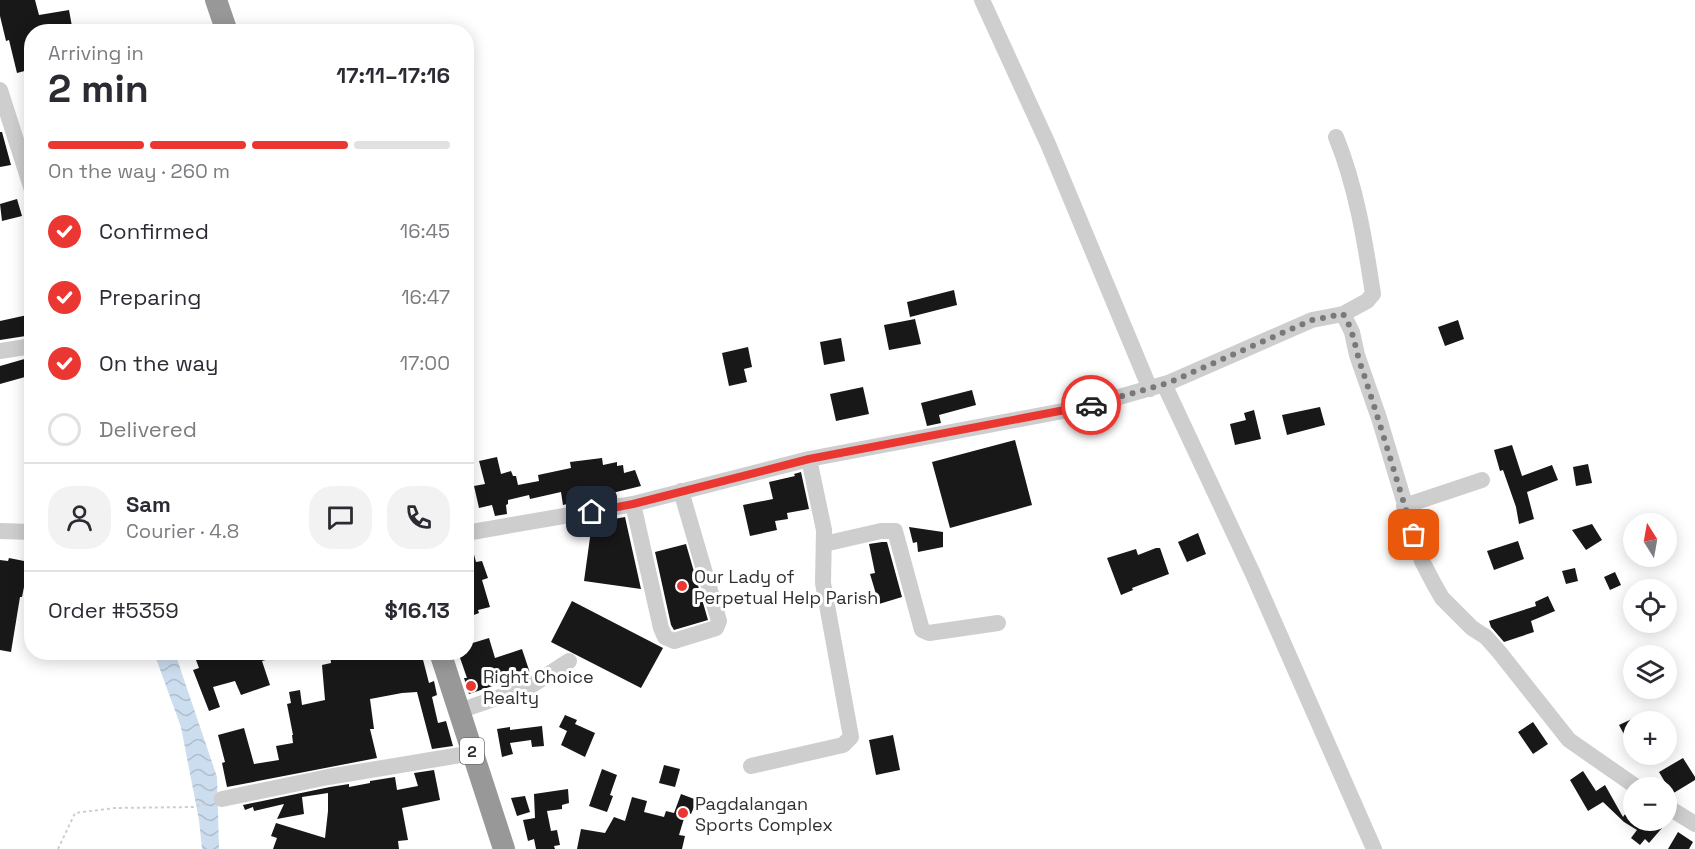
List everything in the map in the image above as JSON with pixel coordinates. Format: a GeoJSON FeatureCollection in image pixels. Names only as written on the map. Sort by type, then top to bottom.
{"type":"FeatureCollection","features":[{"type":"Feature","properties":{"kind":"highway"},"geometry":{"type":"LineString","coordinates":[[216,0],[224,24]]}},
{"type":"Feature","properties":{"kind":"highway","name":"2"},"geometry":{"type":"LineString","coordinates":[[443,660],[504,849]]}},
{"type":"Feature","properties":{"kind":"street"},"geometry":{"type":"LineString","coordinates":[[982,0],[1157,386],[1253,574],[1374,849]]}},
{"type":"Feature","properties":{"kind":"street"},"geometry":{"type":"LineString","coordinates":[[0,90],[24,164]]}},
{"type":"Feature","properties":{"kind":"street"},"geometry":{"type":"LineString","coordinates":[[474,532],[633,504],[809,459],[1084,407],[1157,386],[1305,322],[1343,314],[1367,301],[1373,294],[1346,160],[1336,137]]}},
{"type":"Feature","properties":{"kind":"street"},"geometry":{"type":"LineString","coordinates":[[1343,314],[1352,332],[1357,355],[1379,418],[1422,561],[1443,598],[1493,645],[1569,740],[1623,778]]}},
{"type":"Feature","properties":{"kind":"street"},"geometry":{"type":"LineString","coordinates":[[0,351],[24,347]]}},
{"type":"Feature","properties":{"kind":"street"},"geometry":{"type":"LineString","coordinates":[[751,766],[843,745],[852,738],[823,583],[824,530],[809,459]]}},
{"type":"Feature","properties":{"kind":"street"},"geometry":{"type":"LineString","coordinates":[[1404,506],[1482,480]]}},
{"type":"Feature","properties":{"kind":"street"},"geometry":{"type":"LineString","coordinates":[[633,504],[661,628],[665,637],[674,641],[716,628],[719,621],[681,491]]}},
{"type":"Feature","properties":{"kind":"street"},"geometry":{"type":"LineString","coordinates":[[0,531],[24,532]]}},
{"type":"Feature","properties":{"kind":"street"},"geometry":{"type":"LineString","coordinates":[[824,544],[881,531],[895,531],[922,630],[929,633],[998,623]]}},
{"type":"Feature","properties":{"kind":"street"},"geometry":{"type":"LineString","coordinates":[[459,711],[529,687],[569,661]]}},
{"type":"Feature","properties":{"kind":"street"},"geometry":{"type":"LineString","coordinates":[[222,799],[328,777],[473,753]]}},
{"type":"Feature","properties":{"kind":"street"},"geometry":{"type":"LineString","coordinates":[[1677,813],[1695,824]]}},
{"type":"Feature","properties":{"kind":"path"},"geometry":{"type":"LineString","coordinates":[[58,849],[75,813],[115,808],[193,807]]}},
{"type":"Feature","properties":{"kind":"water"},"geometry":{"type":"Polygon","coordinates":[[[157,660],[177,660],[217,777],[219,849],[202,849],[199,820],[181,727],[157,660]]]}},
{"type":"Feature","properties":{"kind":"building"},"geometry":{"type":"Polygon","coordinates":[[[0,0],[35,0],[39,15],[69,10],[72,24],[24,24],[24,71],[17,73],[0,16],[0,0]]]}},
{"type":"Feature","properties":{"kind":"building"},"geometry":{"type":"Polygon","coordinates":[[[0,132],[2,132],[11,165],[0,167],[0,132]]]}},
{"type":"Feature","properties":{"kind":"building"},"geometry":{"type":"Polygon","coordinates":[[[17,199],[22,216],[2,221],[0,204],[17,199]]]}},
{"type":"Feature","properties":{"kind":"building"},"geometry":{"type":"Polygon","coordinates":[[[954,290],[957,305],[910,317],[907,302],[954,290]]]}},
{"type":"Feature","properties":{"kind":"building"},"geometry":{"type":"Polygon","coordinates":[[[24,316],[24,336],[0,340],[0,321],[24,316]]]}},
{"type":"Feature","properties":{"kind":"building"},"geometry":{"type":"Polygon","coordinates":[[[915,319],[921,344],[889,350],[884,325],[915,319]]]}},
{"type":"Feature","properties":{"kind":"building"},"geometry":{"type":"Polygon","coordinates":[[[1458,320],[1464,339],[1445,346],[1438,327],[1458,320]]]}},
{"type":"Feature","properties":{"kind":"building"},"geometry":{"type":"Polygon","coordinates":[[[841,338],[845,361],[824,365],[820,342],[841,338]]]}},
{"type":"Feature","properties":{"kind":"building"},"geometry":{"type":"Polygon","coordinates":[[[748,347],[752,367],[744,369],[747,382],[729,386],[722,353],[748,347]]]}},
{"type":"Feature","properties":{"kind":"building"},"geometry":{"type":"Polygon","coordinates":[[[24,359],[24,377],[0,384],[0,366],[24,359]]]}},
{"type":"Feature","properties":{"kind":"building"},"geometry":{"type":"Polygon","coordinates":[[[863,387],[869,414],[836,421],[830,394],[863,387]]]}},
{"type":"Feature","properties":{"kind":"building"},"geometry":{"type":"Polygon","coordinates":[[[972,390],[976,405],[939,415],[941,423],[927,426],[921,403],[972,390]]]}},
{"type":"Feature","properties":{"kind":"building"},"geometry":{"type":"Polygon","coordinates":[[[1320,407],[1325,425],[1287,435],[1282,415],[1320,407]]]}},
{"type":"Feature","properties":{"kind":"building"},"geometry":{"type":"Polygon","coordinates":[[[1254,410],[1261,439],[1235,445],[1230,424],[1246,420],[1244,413],[1254,410]]]}},
{"type":"Feature","properties":{"kind":"building"},"geometry":{"type":"Polygon","coordinates":[[[1015,440],[1032,505],[950,528],[932,462],[1015,440]]]}},
{"type":"Feature","properties":{"kind":"building"},"geometry":{"type":"Polygon","coordinates":[[[1512,445],[1522,476],[1552,465],[1558,480],[1527,492],[1534,519],[1519,524],[1516,507],[1503,470],[1500,471],[1494,450],[1512,445]]]}},
{"type":"Feature","properties":{"kind":"building"},"geometry":{"type":"Polygon","coordinates":[[[497,457],[501,474],[511,471],[513,476],[516,476],[518,485],[539,481],[538,475],[571,468],[570,462],[602,458],[603,465],[617,462],[617,466],[623,465],[624,473],[635,470],[641,486],[563,505],[561,492],[530,499],[529,495],[508,500],[507,514],[495,516],[492,505],[479,508],[474,486],[485,484],[479,461],[497,457]]]}},
{"type":"Feature","properties":{"kind":"building"},"geometry":{"type":"Polygon","coordinates":[[[1588,464],[1592,483],[1576,486],[1573,467],[1588,464]]]}},
{"type":"Feature","properties":{"kind":"building"},"geometry":{"type":"Polygon","coordinates":[[[801,472],[809,509],[787,513],[788,519],[775,521],[777,530],[750,536],[743,505],[773,499],[769,482],[795,476],[794,474],[801,472]]]}},
{"type":"Feature","properties":{"kind":"building"},"geometry":{"type":"Polygon","coordinates":[[[625,517],[641,589],[584,581],[592,523],[625,517]]]}},
{"type":"Feature","properties":{"kind":"building"},"geometry":{"type":"Polygon","coordinates":[[[1592,524],[1602,540],[1586,550],[1572,530],[1592,524]]]}},
{"type":"Feature","properties":{"kind":"building"},"geometry":{"type":"Polygon","coordinates":[[[909,527],[943,532],[943,547],[918,552],[917,542],[913,543],[909,527]]]}},
{"type":"Feature","properties":{"kind":"building"},"geometry":{"type":"Polygon","coordinates":[[[1198,533],[1206,554],[1187,562],[1178,542],[1198,533]]]}},
{"type":"Feature","properties":{"kind":"building"},"geometry":{"type":"Polygon","coordinates":[[[1518,541],[1524,559],[1494,570],[1487,551],[1518,541]]]}},
{"type":"Feature","properties":{"kind":"building"},"geometry":{"type":"Polygon","coordinates":[[[887,542],[902,597],[879,604],[870,574],[875,573],[869,544],[887,542]]]}},
{"type":"Feature","properties":{"kind":"building","name":"Our Lady of Perpetual Help Parish"},"geometry":{"type":"Polygon","coordinates":[[[686,544],[708,620],[674,630],[655,552],[686,544]]]}},
{"type":"Feature","properties":{"kind":"building"},"geometry":{"type":"Polygon","coordinates":[[[1160,548],[1169,574],[1132,588],[1133,590],[1121,595],[1107,558],[1136,549],[1138,555],[1160,548]]]}},
{"type":"Feature","properties":{"kind":"building"},"geometry":{"type":"Polygon","coordinates":[[[474,554],[476,562],[482,561],[488,578],[482,580],[490,607],[478,610],[479,613],[474,615],[474,554]]]}},
{"type":"Feature","properties":{"kind":"building"},"geometry":{"type":"Polygon","coordinates":[[[9,558],[24,561],[24,587],[22,597],[20,597],[11,652],[0,650],[0,560],[8,561],[9,558]]]}},
{"type":"Feature","properties":{"kind":"building"},"geometry":{"type":"Polygon","coordinates":[[[1575,568],[1578,581],[1566,584],[1562,571],[1575,568]]]}},
{"type":"Feature","properties":{"kind":"building"},"geometry":{"type":"Polygon","coordinates":[[[1615,572],[1621,585],[1610,590],[1604,577],[1615,572]]]}},
{"type":"Feature","properties":{"kind":"building"},"geometry":{"type":"Polygon","coordinates":[[[1548,596],[1555,611],[1531,621],[1534,632],[1504,642],[1491,627],[1489,621],[1536,606],[1535,602],[1548,596]]]}},
{"type":"Feature","properties":{"kind":"building"},"geometry":{"type":"Polygon","coordinates":[[[572,601],[663,648],[641,688],[551,642],[572,601]]]}},
{"type":"Feature","properties":{"kind":"building"},"geometry":{"type":"Polygon","coordinates":[[[489,638],[495,658],[522,649],[530,673],[469,694],[464,678],[467,678],[461,660],[474,660],[474,643],[489,638]]]}},
{"type":"Feature","properties":{"kind":"building"},"geometry":{"type":"Polygon","coordinates":[[[196,660],[266,660],[262,661],[270,685],[241,695],[235,681],[213,687],[220,707],[209,711],[193,670],[199,668],[196,660]]]}},
{"type":"Feature","properties":{"kind":"building"},"geometry":{"type":"Polygon","coordinates":[[[331,660],[423,660],[429,683],[434,681],[437,695],[432,697],[438,723],[446,721],[453,746],[432,749],[417,692],[402,693],[370,699],[374,729],[370,729],[377,758],[227,787],[222,763],[225,762],[218,735],[244,728],[254,764],[279,760],[276,746],[293,743],[287,704],[291,703],[289,692],[300,690],[302,705],[325,700],[322,665],[331,663],[331,660]]]}},
{"type":"Feature","properties":{"kind":"building"},"geometry":{"type":"Polygon","coordinates":[[[565,715],[577,720],[575,724],[595,733],[585,757],[561,745],[567,731],[559,727],[565,715]]]}},
{"type":"Feature","properties":{"kind":"building"},"geometry":{"type":"Polygon","coordinates":[[[1533,722],[1548,744],[1533,754],[1518,732],[1533,722]]]}},
{"type":"Feature","properties":{"kind":"building"},"geometry":{"type":"Polygon","coordinates":[[[542,726],[544,746],[532,747],[531,740],[510,743],[513,754],[502,757],[497,729],[510,727],[510,730],[542,726]]]}},
{"type":"Feature","properties":{"kind":"building"},"geometry":{"type":"Polygon","coordinates":[[[893,735],[900,770],[876,775],[869,740],[893,735]]]}},
{"type":"Feature","properties":{"kind":"building"},"geometry":{"type":"Polygon","coordinates":[[[1683,758],[1695,780],[1677,791],[1677,777],[1662,777],[1659,772],[1671,765],[1677,765],[1677,762],[1683,758]]]}},
{"type":"Feature","properties":{"kind":"building"},"geometry":{"type":"Polygon","coordinates":[[[664,765],[680,769],[675,787],[659,783],[664,765]]]}},
{"type":"Feature","properties":{"kind":"building"},"geometry":{"type":"Polygon","coordinates":[[[602,769],[617,775],[607,812],[589,806],[602,769]]]}},
{"type":"Feature","properties":{"kind":"building"},"geometry":{"type":"Polygon","coordinates":[[[434,770],[440,800],[402,808],[408,840],[398,841],[399,849],[273,849],[277,838],[271,836],[276,823],[325,838],[328,793],[302,797],[304,814],[277,819],[284,804],[254,811],[253,807],[245,810],[243,805],[330,787],[349,784],[349,787],[395,777],[397,790],[418,786],[414,773],[434,770]]]}},
{"type":"Feature","properties":{"kind":"building"},"geometry":{"type":"Polygon","coordinates":[[[1583,771],[1596,791],[1605,785],[1623,817],[1623,821],[1603,802],[1588,811],[1570,780],[1583,771]]]}},
{"type":"Feature","properties":{"kind":"building"},"geometry":{"type":"Polygon","coordinates":[[[568,789],[569,803],[562,805],[562,809],[547,811],[551,831],[557,830],[560,845],[554,846],[555,849],[536,849],[534,839],[528,841],[523,820],[535,818],[534,794],[568,789]]]}},
{"type":"Feature","properties":{"kind":"building"},"geometry":{"type":"Polygon","coordinates":[[[681,794],[697,800],[691,814],[686,812],[679,835],[685,836],[682,849],[577,849],[581,829],[605,833],[614,817],[625,821],[632,797],[647,801],[644,812],[664,817],[666,811],[674,813],[681,794]]]}},
{"type":"Feature","properties":{"kind":"building"},"geometry":{"type":"Polygon","coordinates":[[[525,796],[530,812],[517,816],[511,798],[525,796]]]}},
{"type":"Feature","properties":{"kind":"building"},"geometry":{"type":"Polygon","coordinates":[[[1636,831],[1659,831],[1649,843],[1645,839],[1640,845],[1631,838],[1636,831]]]}},
{"type":"Feature","properties":{"kind":"building"},"geometry":{"type":"Polygon","coordinates":[[[1678,832],[1693,842],[1689,849],[1668,849],[1678,832]]]}},
{"type":"Feature","properties":{"kind":"way so far"},"geometry":{"type":"LineString","coordinates":[[1091,405],[1168,383],[1312,320],[1343,314],[1352,332],[1357,355],[1379,418],[1414,535]]}},
{"type":"Feature","properties":{"kind":"place","name":"Our Lady of Perpetual Help Parish"},"geometry":{"type":"Point","coordinates":[682,586]}},
{"type":"Feature","properties":{"kind":"place","name":"Right Choice Realty"},"geometry":{"type":"Point","coordinates":[471,686]}},
{"type":"Feature","properties":{"kind":"place","name":"Pagdalangan Sports Complex"},"geometry":{"type":"Point","coordinates":[683,813]}},
{"type":"Feature","properties":{"kind":"route"},"geometry":{"type":"LineString","coordinates":[[592,512],[633,504],[809,459],[1091,405]]}}]}
